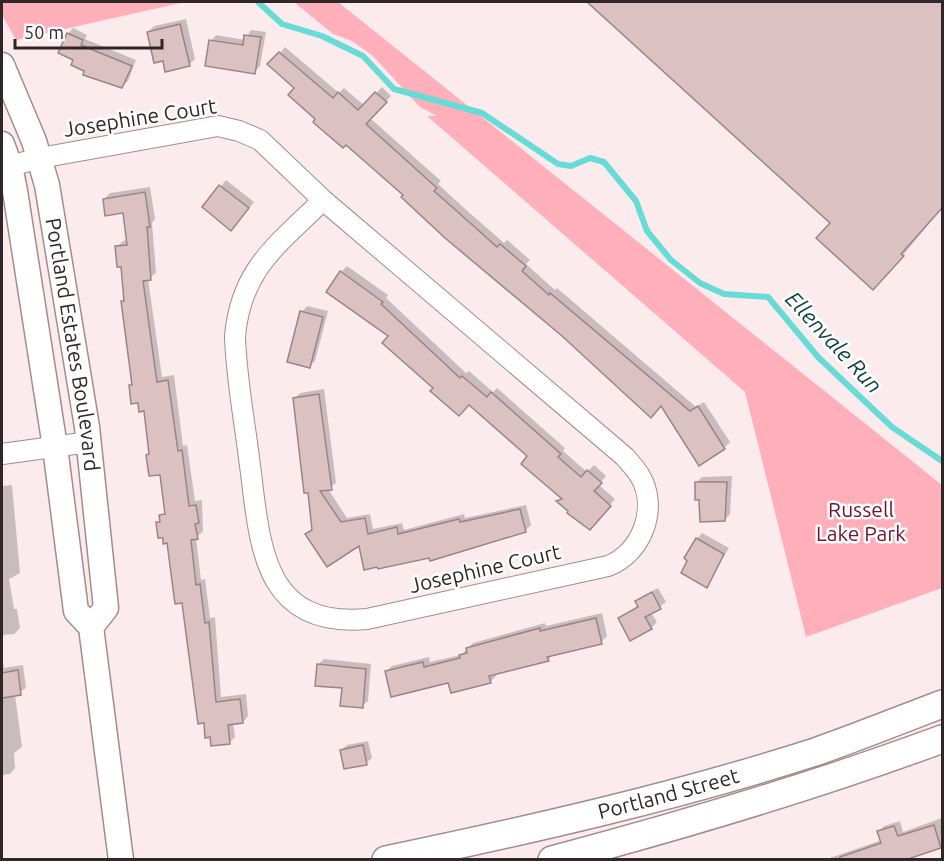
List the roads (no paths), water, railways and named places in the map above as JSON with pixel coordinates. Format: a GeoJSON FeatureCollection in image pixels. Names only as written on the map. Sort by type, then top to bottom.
{"type":"FeatureCollection","features":[{"type":"Feature","properties":{"kind":"main road","name":"Portland Street"},"geometry":{"type":"LineString","coordinates":[[386,860],[651,799],[815,751],[942,704]]}},
{"type":"Feature","properties":{"kind":"main road","name":"Portland Street"},"geometry":{"type":"LineString","coordinates":[[552,860],[660,832],[853,772],[942,739]]}},
{"type":"Feature","properties":{"kind":"street","name":"Portland Estates Boulevard"},"geometry":{"type":"LineString","coordinates":[[2,65],[40,158],[53,216],[89,442],[106,608],[91,627]]}},
{"type":"Feature","properties":{"kind":"street","name":"Josephine Court"},"geometry":{"type":"LineString","coordinates":[[10,166],[40,158],[218,126],[239,131],[260,140],[323,200],[625,457],[640,476],[647,502],[644,529],[627,554],[608,566],[357,620],[339,620],[307,610],[278,586],[262,552],[236,350],[237,320],[245,288],[259,264],[323,200]]}},
{"type":"Feature","properties":{"kind":"street","name":"Portland Estates Boulevard"},"geometry":{"type":"LineString","coordinates":[[2,144],[10,166],[55,447],[76,611],[91,627],[121,860]]}},
{"type":"Feature","properties":{"kind":"street"},"geometry":{"type":"LineString","coordinates":[[2,454],[89,442]]}},
{"type":"Feature","properties":{"kind":"waterway","name":"Ellenvale Run"},"geometry":{"type":"LineString","coordinates":[[258,2],[282,24],[322,36],[363,56],[394,89],[482,113],[558,164],[571,166],[590,158],[604,162],[636,201],[647,231],[671,260],[700,283],[724,294],[768,297],[818,357],[892,427],[942,461]]}},
{"type":"Feature","properties":{"kind":"park label","name":"Russell Lake Park"},"geometry":{"type":"Point","coordinates":[861,522]}}]}
